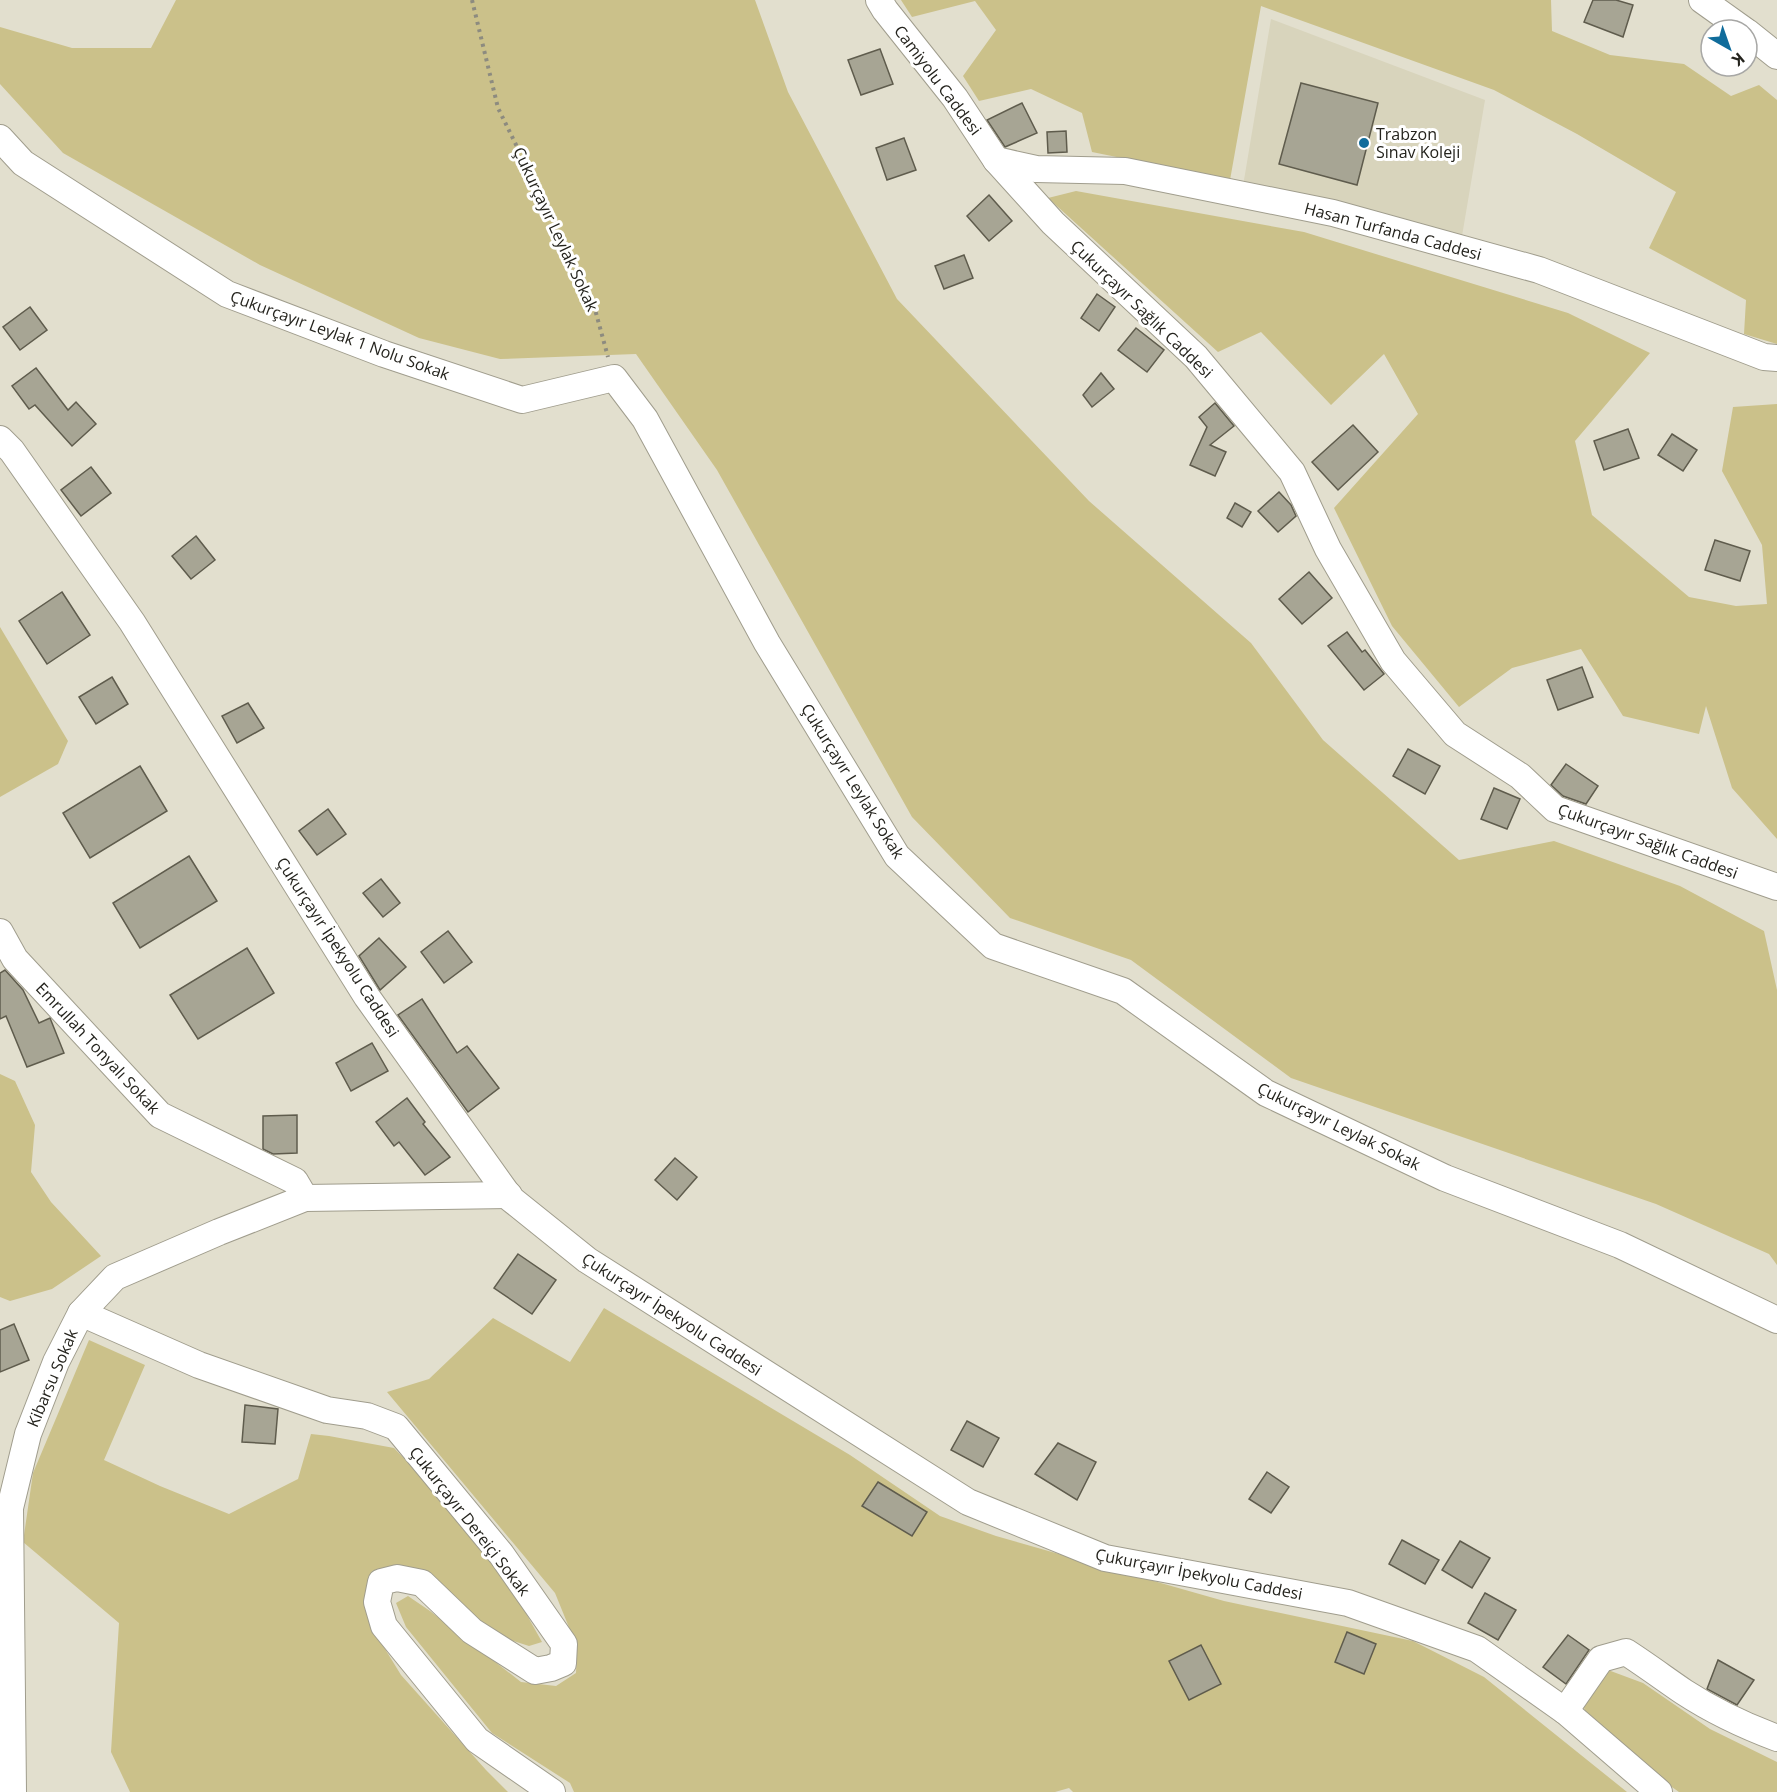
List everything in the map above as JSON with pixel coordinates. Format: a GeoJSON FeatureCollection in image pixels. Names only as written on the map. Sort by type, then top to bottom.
{"type":"FeatureCollection","features":[{"type":"Feature","properties":{"kind":"street","name":"Camiyolu Caddesi"},"geometry":{"type":"LineString","coordinates":[[879,0],[955,98],[996,160]]}},
{"type":"Feature","properties":{"kind":"street"},"geometry":{"type":"LineString","coordinates":[[1702,0],[1728,18]]}},
{"type":"Feature","properties":{"kind":"street"},"geometry":{"type":"LineString","coordinates":[[1759,41],[1777,56]]}},
{"type":"Feature","properties":{"kind":"street","name":"Çukurçayır Leylak 1 Nolu Sokak"},"geometry":{"type":"LineString","coordinates":[[0,138],[23,163],[226,294],[384,354],[522,400],[614,378]]}},
{"type":"Feature","properties":{"kind":"street","name":"Hasan Turfanda Caddesi"},"geometry":{"type":"LineString","coordinates":[[996,160],[1036,169],[1125,171],[1333,213],[1539,270],[1764,357],[1777,358]]}},
{"type":"Feature","properties":{"kind":"street","name":"Çukurçayır Sağlık Caddesi"},"geometry":{"type":"LineString","coordinates":[[996,160],[1053,223],[1196,357],[1292,472],[1328,549],[1393,661],[1455,734],[1520,776],[1555,809],[1777,887]]}},
{"type":"Feature","properties":{"kind":"street","name":"Çukurçayır Leylak Sokak"},"geometry":{"type":"LineString","coordinates":[[614,378],[645,419],[767,643],[897,856],[993,946],[1123,991],[1266,1093],[1445,1178],[1620,1245],[1777,1320]]}},
{"type":"Feature","properties":{"kind":"street","name":"Çukurçayır İpekyolu Caddesi"},"geometry":{"type":"LineString","coordinates":[[0,439],[12,451],[132,622],[367,997],[509,1195],[586,1260],[968,1502],[1104,1558],[1347,1604],[1477,1649],[1565,1711],[1659,1792]]}},
{"type":"Feature","properties":{"kind":"street","name":"Emrullah Tonyalı Sokak"},"geometry":{"type":"LineString","coordinates":[[0,932],[15,959],[160,1115],[295,1181],[305,1198]]}},
{"type":"Feature","properties":{"kind":"street","name":"Kibarsu Sokak"},"geometry":{"type":"LineString","coordinates":[[13,1792],[10,1509],[28,1434],[56,1362],[81,1313],[115,1277],[305,1198],[509,1195]]}},
{"type":"Feature","properties":{"kind":"street","name":"Çukurçayır Dereiçi Sokak"},"geometry":{"type":"LineString","coordinates":[[81,1313],[199,1365],[327,1410],[367,1416],[396,1427],[501,1554],[564,1644],[563,1663],[535,1671],[472,1630],[422,1583],[397,1578],[381,1582],[377,1602],[384,1626],[477,1740],[552,1792]]}},
{"type":"Feature","properties":{"kind":"street"},"geometry":{"type":"LineString","coordinates":[[1565,1711],[1601,1659],[1626,1652],[1685,1693],[1747,1726],[1777,1738]]}},
{"type":"Feature","properties":{"kind":"path","name":"Çukurçayır Leylak Sokak"},"geometry":{"type":"LineString","coordinates":[[472,0],[498,108],[593,302],[614,378]]}},
{"type":"Feature","properties":{"kind":"shaded area"},"geometry":{"type":"Polygon","coordinates":[[[176,0],[755,0],[788,92],[897,299],[1089,501],[1251,643],[1323,740],[1459,860],[1554,841],[1680,886],[1764,931],[1777,990],[1777,1265],[1769,1254],[1656,1204],[1291,1078],[1131,960],[1010,918],[912,817],[717,470],[636,354],[500,359],[419,338],[260,265],[63,153],[0,84],[0,27],[72,48],[151,48],[176,0]]]}},
{"type":"Feature","properties":{"kind":"shaded area"},"geometry":{"type":"Polygon","coordinates":[[[901,0],[1551,0],[1552,31],[1610,55],[1684,64],[1699,74],[1699,78],[1705,78],[1731,96],[1759,85],[1777,100],[1777,344],[1744,334],[1746,300],[1649,248],[1676,192],[1577,134],[1494,90],[1261,6],[1230,180],[1092,152],[1082,113],[1031,89],[979,101],[963,76],[996,30],[975,1],[912,17],[901,0]]]}},
{"type":"Feature","properties":{"kind":"shaded area","name":"Trabzon Sınav Koleji"},"geometry":{"type":"Polygon","coordinates":[[[1271,19],[1485,100],[1462,236],[1243,186],[1271,19]]]}},
{"type":"Feature","properties":{"kind":"shaded area"},"geometry":{"type":"Polygon","coordinates":[[[1076,191],[1304,232],[1568,313],[1650,353],[1575,441],[1592,515],[1689,597],[1736,606],[1767,604],[1762,545],[1722,471],[1733,407],[1777,404],[1777,839],[1732,788],[1706,706],[1699,734],[1623,716],[1581,649],[1512,668],[1459,707],[1392,626],[1334,508],[1418,414],[1384,354],[1331,405],[1261,332],[1218,352],[1048,198],[1076,191]]]}},
{"type":"Feature","properties":{"kind":"shaded area"},"geometry":{"type":"Polygon","coordinates":[[[0,627],[68,741],[58,764],[0,797],[0,627]]]}},
{"type":"Feature","properties":{"kind":"shaded area"},"geometry":{"type":"Polygon","coordinates":[[[0,1074],[15,1081],[35,1125],[31,1172],[51,1202],[101,1256],[52,1289],[10,1301],[0,1297],[0,1074]]]}},
{"type":"Feature","properties":{"kind":"shaded area"},"geometry":{"type":"Polygon","coordinates":[[[604,1308],[850,1455],[940,1516],[996,1536],[1224,1601],[1413,1641],[1484,1677],[1627,1792],[1073,1792],[1069,1788],[1055,1792],[574,1792],[570,1783],[492,1733],[406,1627],[396,1603],[408,1596],[521,1682],[556,1686],[576,1673],[577,1647],[555,1593],[387,1392],[429,1379],[493,1318],[570,1362],[604,1308]]]}},
{"type":"Feature","properties":{"kind":"shaded area"},"geometry":{"type":"Polygon","coordinates":[[[89,1340],[145,1365],[104,1460],[229,1514],[298,1479],[311,1434],[394,1448],[415,1470],[513,1590],[542,1642],[529,1646],[495,1635],[425,1576],[396,1565],[372,1571],[366,1595],[371,1626],[401,1675],[508,1792],[130,1792],[111,1752],[119,1623],[23,1542],[33,1473],[89,1340]]]}},
{"type":"Feature","properties":{"kind":"shaded area"},"geometry":{"type":"Polygon","coordinates":[[[1608,1670],[1643,1683],[1710,1729],[1777,1762],[1777,1792],[1679,1792],[1648,1770],[1589,1722],[1583,1705],[1608,1670]]]}},
{"type":"Feature","properties":{"kind":"building"},"geometry":{"type":"Polygon","coordinates":[[[1593,0],[1616,0],[1633,5],[1623,37],[1584,22],[1593,0]]]}},
{"type":"Feature","properties":{"kind":"building"},"geometry":{"type":"Polygon","coordinates":[[[880,49],[893,84],[861,95],[848,60],[880,49]]]}},
{"type":"Feature","properties":{"kind":"building"},"geometry":{"type":"Polygon","coordinates":[[[1301,83],[1378,103],[1357,185],[1279,164],[1301,83]]]}},
{"type":"Feature","properties":{"kind":"building"},"geometry":{"type":"Polygon","coordinates":[[[1022,103],[1037,133],[1005,147],[987,120],[1022,103]]]}},
{"type":"Feature","properties":{"kind":"building"},"geometry":{"type":"Polygon","coordinates":[[[1066,131],[1067,152],[1048,153],[1047,132],[1066,131]]]}},
{"type":"Feature","properties":{"kind":"building"},"geometry":{"type":"Polygon","coordinates":[[[904,138],[916,170],[887,180],[876,148],[904,138]]]}},
{"type":"Feature","properties":{"kind":"building"},"geometry":{"type":"Polygon","coordinates":[[[989,195],[1012,221],[989,241],[967,216],[989,195]]]}},
{"type":"Feature","properties":{"kind":"building"},"geometry":{"type":"Polygon","coordinates":[[[964,255],[973,278],[944,289],[935,266],[964,255]]]}},
{"type":"Feature","properties":{"kind":"building"},"geometry":{"type":"Polygon","coordinates":[[[1097,294],[1115,307],[1099,331],[1081,318],[1097,294]]]}},
{"type":"Feature","properties":{"kind":"building"},"geometry":{"type":"Polygon","coordinates":[[[30,307],[47,330],[20,350],[3,327],[30,307]]]}},
{"type":"Feature","properties":{"kind":"building"},"geometry":{"type":"Polygon","coordinates":[[[1136,328],[1164,350],[1147,372],[1118,350],[1136,328]]]}},
{"type":"Feature","properties":{"kind":"building"},"geometry":{"type":"Polygon","coordinates":[[[36,368],[68,410],[76,402],[96,424],[72,446],[35,405],[29,409],[12,386],[36,368]]]}},
{"type":"Feature","properties":{"kind":"building"},"geometry":{"type":"Polygon","coordinates":[[[1101,373],[1114,389],[1092,407],[1083,395],[1101,373]]]}},
{"type":"Feature","properties":{"kind":"building"},"geometry":{"type":"Polygon","coordinates":[[[1215,403],[1234,426],[1210,445],[1226,452],[1215,476],[1190,465],[1207,427],[1199,417],[1215,403]]]}},
{"type":"Feature","properties":{"kind":"building"},"geometry":{"type":"Polygon","coordinates":[[[1353,425],[1378,452],[1338,490],[1312,462],[1353,425]]]}},
{"type":"Feature","properties":{"kind":"building"},"geometry":{"type":"Polygon","coordinates":[[[1628,429],[1639,458],[1604,470],[1594,441],[1628,429]]]}},
{"type":"Feature","properties":{"kind":"building"},"geometry":{"type":"Polygon","coordinates":[[[1672,434],[1697,450],[1683,471],[1658,455],[1672,434]]]}},
{"type":"Feature","properties":{"kind":"building"},"geometry":{"type":"Polygon","coordinates":[[[91,467],[111,493],[81,516],[61,490],[91,467]]]}},
{"type":"Feature","properties":{"kind":"building"},"geometry":{"type":"Polygon","coordinates":[[[1279,492],[1291,505],[1296,516],[1278,532],[1258,511],[1279,492]]]}},
{"type":"Feature","properties":{"kind":"building"},"geometry":{"type":"Polygon","coordinates":[[[1235,503],[1251,512],[1242,527],[1227,518],[1235,503]]]}},
{"type":"Feature","properties":{"kind":"building"},"geometry":{"type":"Polygon","coordinates":[[[196,536],[215,560],[191,579],[172,556],[196,536]]]}},
{"type":"Feature","properties":{"kind":"building"},"geometry":{"type":"Polygon","coordinates":[[[1715,540],[1750,551],[1740,581],[1705,570],[1715,540]]]}},
{"type":"Feature","properties":{"kind":"building"},"geometry":{"type":"Polygon","coordinates":[[[1309,572],[1332,598],[1302,624],[1279,599],[1309,572]]]}},
{"type":"Feature","properties":{"kind":"building"},"geometry":{"type":"Polygon","coordinates":[[[62,592],[90,635],[47,664],[19,621],[62,592]]]}},
{"type":"Feature","properties":{"kind":"building"},"geometry":{"type":"Polygon","coordinates":[[[1347,632],[1362,652],[1365,650],[1384,674],[1364,690],[1328,646],[1347,632]]]}},
{"type":"Feature","properties":{"kind":"building"},"geometry":{"type":"Polygon","coordinates":[[[1582,667],[1593,697],[1558,710],[1547,680],[1582,667]]]}},
{"type":"Feature","properties":{"kind":"building"},"geometry":{"type":"Polygon","coordinates":[[[112,677],[128,704],[96,724],[79,697],[112,677]]]}},
{"type":"Feature","properties":{"kind":"building"},"geometry":{"type":"Polygon","coordinates":[[[248,703],[264,728],[237,743],[222,716],[248,703]]]}},
{"type":"Feature","properties":{"kind":"building"},"geometry":{"type":"Polygon","coordinates":[[[1408,749],[1440,766],[1425,794],[1393,776],[1408,749]]]}},
{"type":"Feature","properties":{"kind":"building"},"geometry":{"type":"Polygon","coordinates":[[[1566,764],[1598,786],[1586,804],[1563,796],[1551,785],[1566,764]]]}},
{"type":"Feature","properties":{"kind":"building"},"geometry":{"type":"Polygon","coordinates":[[[140,766],[167,811],[90,858],[63,813],[140,766]]]}},
{"type":"Feature","properties":{"kind":"building"},"geometry":{"type":"Polygon","coordinates":[[[1494,788],[1520,799],[1507,829],[1481,819],[1494,788]]]}},
{"type":"Feature","properties":{"kind":"building"},"geometry":{"type":"Polygon","coordinates":[[[328,809],[346,834],[317,855],[299,831],[328,809]]]}},
{"type":"Feature","properties":{"kind":"building"},"geometry":{"type":"Polygon","coordinates":[[[189,856],[217,901],[140,948],[113,903],[189,856]]]}},
{"type":"Feature","properties":{"kind":"building"},"geometry":{"type":"Polygon","coordinates":[[[381,879],[400,903],[383,917],[363,893],[381,879]]]}},
{"type":"Feature","properties":{"kind":"building"},"geometry":{"type":"Polygon","coordinates":[[[448,931],[472,962],[444,983],[421,952],[448,931]]]}},
{"type":"Feature","properties":{"kind":"building"},"geometry":{"type":"Polygon","coordinates":[[[379,938],[406,967],[380,990],[359,956],[379,938]]]}},
{"type":"Feature","properties":{"kind":"building"},"geometry":{"type":"Polygon","coordinates":[[[247,948],[274,993],[198,1039],[170,995],[247,948]]]}},
{"type":"Feature","properties":{"kind":"building"},"geometry":{"type":"Polygon","coordinates":[[[5,970],[23,990],[39,1023],[50,1018],[64,1053],[27,1067],[6,1016],[0,1019],[0,973],[5,970]]]}},
{"type":"Feature","properties":{"kind":"building"},"geometry":{"type":"Polygon","coordinates":[[[422,999],[457,1053],[467,1046],[499,1088],[468,1112],[398,1015],[422,999]]]}},
{"type":"Feature","properties":{"kind":"building"},"geometry":{"type":"Polygon","coordinates":[[[372,1043],[388,1071],[351,1091],[336,1063],[372,1043]]]}},
{"type":"Feature","properties":{"kind":"building"},"geometry":{"type":"Polygon","coordinates":[[[407,1098],[425,1122],[423,1124],[450,1157],[425,1175],[399,1142],[394,1146],[376,1122],[407,1098]]]}},
{"type":"Feature","properties":{"kind":"building"},"geometry":{"type":"Polygon","coordinates":[[[297,1115],[297,1153],[273,1154],[263,1149],[263,1116],[297,1115]]]}},
{"type":"Feature","properties":{"kind":"building"},"geometry":{"type":"Polygon","coordinates":[[[675,1158],[697,1177],[677,1200],[655,1180],[675,1158]]]}},
{"type":"Feature","properties":{"kind":"building"},"geometry":{"type":"Polygon","coordinates":[[[518,1254],[556,1280],[532,1314],[494,1288],[518,1254]]]}},
{"type":"Feature","properties":{"kind":"building"},"geometry":{"type":"Polygon","coordinates":[[[14,1324],[29,1360],[0,1372],[0,1330],[14,1324]]]}},
{"type":"Feature","properties":{"kind":"building"},"geometry":{"type":"Polygon","coordinates":[[[245,1405],[278,1409],[275,1444],[242,1442],[245,1405]]]}},
{"type":"Feature","properties":{"kind":"building"},"geometry":{"type":"Polygon","coordinates":[[[967,1421],[999,1438],[983,1467],[951,1450],[967,1421]]]}},
{"type":"Feature","properties":{"kind":"building"},"geometry":{"type":"Polygon","coordinates":[[[1058,1443],[1096,1462],[1077,1500],[1035,1474],[1058,1443]]]}},
{"type":"Feature","properties":{"kind":"building"},"geometry":{"type":"Polygon","coordinates":[[[1267,1472],[1289,1487],[1271,1513],[1249,1499],[1267,1472]]]}},
{"type":"Feature","properties":{"kind":"building"},"geometry":{"type":"Polygon","coordinates":[[[878,1482],[927,1512],[912,1536],[862,1506],[878,1482]]]}},
{"type":"Feature","properties":{"kind":"building"},"geometry":{"type":"Polygon","coordinates":[[[1402,1540],[1439,1560],[1425,1584],[1389,1564],[1402,1540]]]}},
{"type":"Feature","properties":{"kind":"building"},"geometry":{"type":"Polygon","coordinates":[[[1460,1541],[1490,1558],[1472,1588],[1442,1570],[1460,1541]]]}},
{"type":"Feature","properties":{"kind":"building"},"geometry":{"type":"Polygon","coordinates":[[[1485,1593],[1516,1610],[1498,1640],[1468,1623],[1485,1593]]]}},
{"type":"Feature","properties":{"kind":"building"},"geometry":{"type":"Polygon","coordinates":[[[1347,1632],[1376,1644],[1364,1674],[1335,1662],[1347,1632]]]}},
{"type":"Feature","properties":{"kind":"building"},"geometry":{"type":"Polygon","coordinates":[[[1568,1635],[1589,1650],[1566,1684],[1543,1667],[1568,1635]]]}},
{"type":"Feature","properties":{"kind":"building"},"geometry":{"type":"Polygon","coordinates":[[[1201,1645],[1221,1684],[1189,1700],[1169,1661],[1201,1645]]]}},
{"type":"Feature","properties":{"kind":"building"},"geometry":{"type":"Polygon","coordinates":[[[1718,1660],[1754,1680],[1737,1705],[1707,1689],[1718,1660]]]}},
{"type":"Feature","properties":{"kind":"place","name":"Trabzon Sınav Koleji"},"geometry":{"type":"Point","coordinates":[1364,143]}}]}
